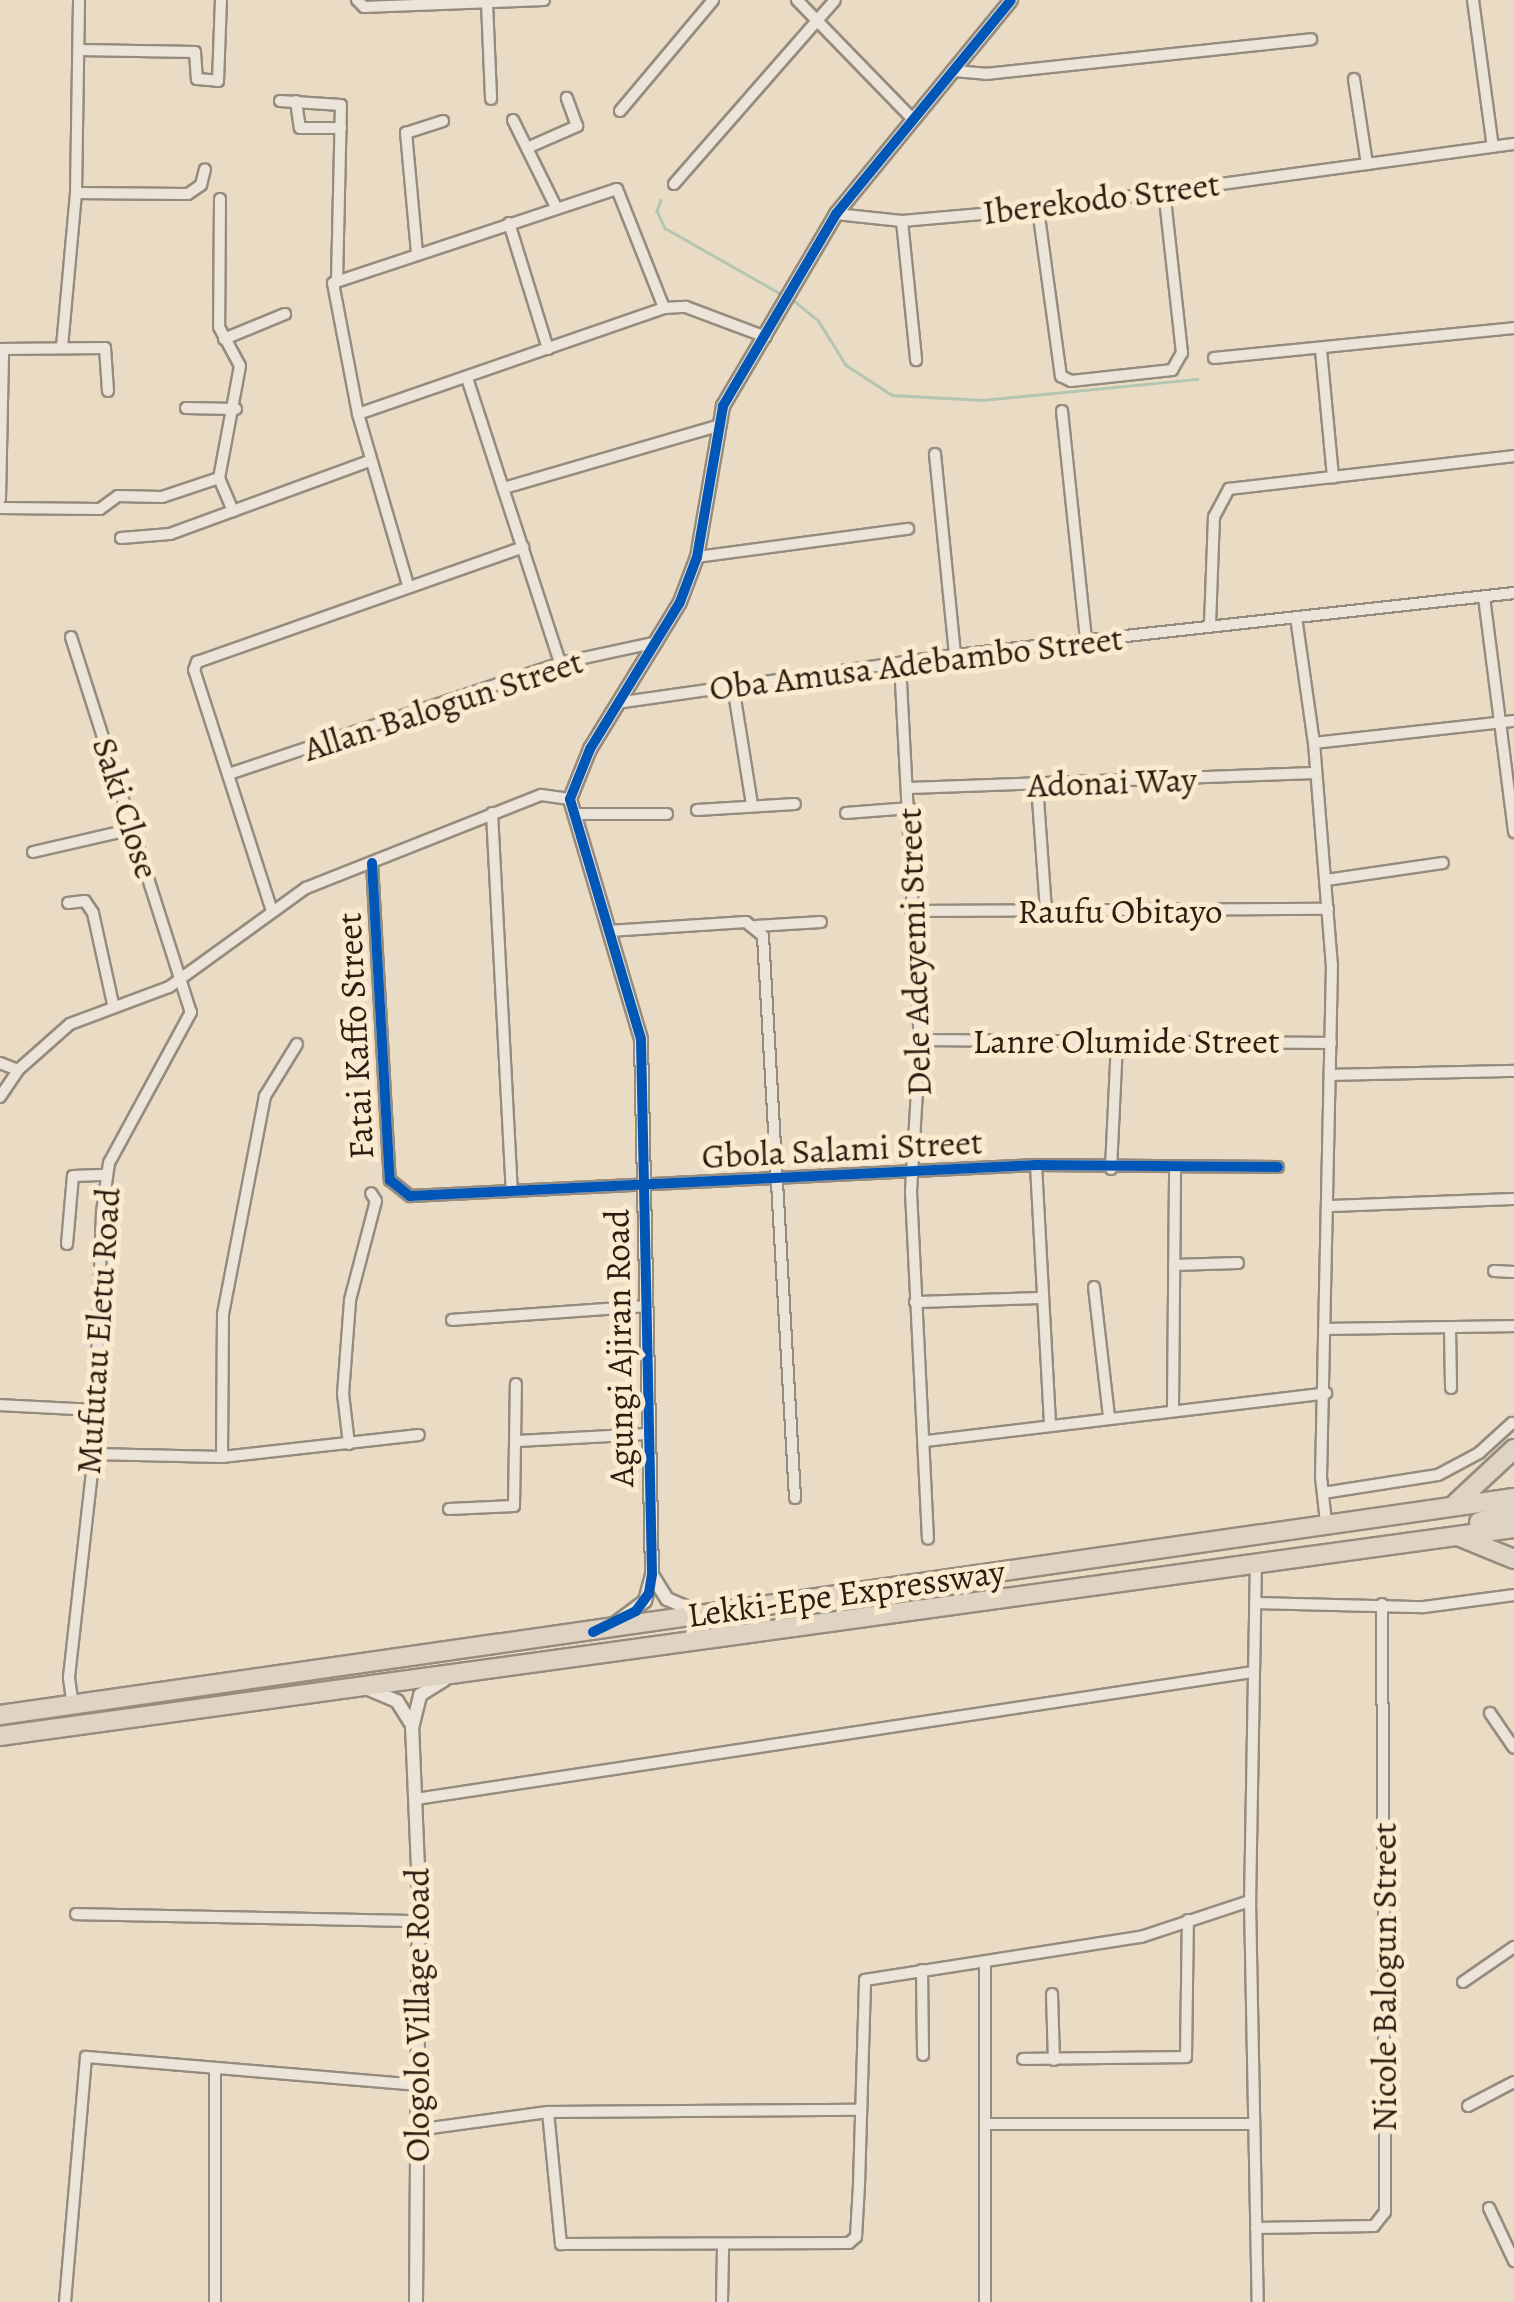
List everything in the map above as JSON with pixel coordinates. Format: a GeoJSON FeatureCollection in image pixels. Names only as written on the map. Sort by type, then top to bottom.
{"type":"FeatureCollection","features":[{"type":"Feature","properties":{"kind":"highway"},"geometry":{"type":"LineString","coordinates":[[1444,1509],[1470,1494],[1514,1449]]}},
{"type":"Feature","properties":{"kind":"highway","name":"Lekki-Epe Expressway"},"geometry":{"type":"LineString","coordinates":[[3,1714],[1514,1498]]}},
{"type":"Feature","properties":{"kind":"highway"},"geometry":{"type":"LineString","coordinates":[[1347,1546],[1514,1512]]}},
{"type":"Feature","properties":{"kind":"highway","name":"Lekki-Epe Expressway"},"geometry":{"type":"LineString","coordinates":[[0,1736],[1256,1558],[1410,1537],[1514,1528]]}},
{"type":"Feature","properties":{"kind":"highway"},"geometry":{"type":"LineString","coordinates":[[1410,1537],[1452,1535],[1514,1559]]}},
{"type":"Feature","properties":{"kind":"street"},"geometry":{"type":"LineString","coordinates":[[62,347],[76,193],[80,0]]}},
{"type":"Feature","properties":{"kind":"street"},"geometry":{"type":"LineString","coordinates":[[80,50],[195,52],[197,79],[218,82],[221,0]]}},
{"type":"Feature","properties":{"kind":"street"},"geometry":{"type":"LineString","coordinates":[[356,0],[364,7],[544,0]]}},
{"type":"Feature","properties":{"kind":"street"},"geometry":{"type":"LineString","coordinates":[[620,110],[713,0]]}},
{"type":"Feature","properties":{"kind":"street"},"geometry":{"type":"LineString","coordinates":[[797,0],[910,116]]}},
{"type":"Feature","properties":{"kind":"street"},"geometry":{"type":"LineString","coordinates":[[674,184],[835,0]]}},
{"type":"Feature","properties":{"kind":"street"},"geometry":{"type":"LineString","coordinates":[[0,1098],[18,1070],[70,1024],[180,979],[306,888],[548,794],[570,799],[590,750],[660,642],[696,557],[722,406],[795,293],[836,214],[910,116],[954,71],[1011,0]]}},
{"type":"Feature","properties":{"kind":"street"},"geometry":{"type":"LineString","coordinates":[[1473,0],[1493,147]]}},
{"type":"Feature","properties":{"kind":"street"},"geometry":{"type":"LineString","coordinates":[[487,2],[490,99]]}},
{"type":"Feature","properties":{"kind":"street"},"geometry":{"type":"LineString","coordinates":[[954,71],[986,74],[1311,39]]}},
{"type":"Feature","properties":{"kind":"street"},"geometry":{"type":"LineString","coordinates":[[1354,79],[1367,164]]}},
{"type":"Feature","properties":{"kind":"street"},"geometry":{"type":"LineString","coordinates":[[528,148],[577,126],[567,98]]}},
{"type":"Feature","properties":{"kind":"street"},"geometry":{"type":"LineString","coordinates":[[296,101],[300,128],[341,128]]}},
{"type":"Feature","properties":{"kind":"street"},"geometry":{"type":"LineString","coordinates":[[280,102],[339,102],[337,278],[332,290],[370,461],[408,585]]}},
{"type":"Feature","properties":{"kind":"street"},"geometry":{"type":"LineString","coordinates":[[513,120],[556,207]]}},
{"type":"Feature","properties":{"kind":"street"},"geometry":{"type":"LineString","coordinates":[[417,253],[406,134],[443,121]]}},
{"type":"Feature","properties":{"kind":"street","name":"Iberekodo Street"},"geometry":{"type":"LineString","coordinates":[[836,214],[902,221],[1038,209],[1514,144]]}},
{"type":"Feature","properties":{"kind":"street"},"geometry":{"type":"LineString","coordinates":[[76,193],[188,194],[201,185],[205,168]]}},
{"type":"Feature","properties":{"kind":"street"},"geometry":{"type":"LineString","coordinates":[[337,278],[620,190],[664,308]]}},
{"type":"Feature","properties":{"kind":"street"},"geometry":{"type":"LineString","coordinates":[[1038,209],[1060,376],[1071,382],[1172,370],[1182,353],[1164,191]]}},
{"type":"Feature","properties":{"kind":"street"},"geometry":{"type":"LineString","coordinates":[[220,199],[224,339],[240,366],[236,409],[219,478],[234,511]]}},
{"type":"Feature","properties":{"kind":"street"},"geometry":{"type":"LineString","coordinates":[[902,221],[916,360]]}},
{"type":"Feature","properties":{"kind":"street"},"geometry":{"type":"LineString","coordinates":[[509,224],[548,348]]}},
{"type":"Feature","properties":{"kind":"street"},"geometry":{"type":"LineString","coordinates":[[358,414],[664,308],[686,307],[766,337]]}},
{"type":"Feature","properties":{"kind":"street"},"geometry":{"type":"LineString","coordinates":[[224,339],[285,314]]}},
{"type":"Feature","properties":{"kind":"street"},"geometry":{"type":"LineString","coordinates":[[1214,358],[1514,328]]}},
{"type":"Feature","properties":{"kind":"street"},"geometry":{"type":"LineString","coordinates":[[0,499],[1,350],[106,348],[108,391]]}},
{"type":"Feature","properties":{"kind":"street"},"geometry":{"type":"LineString","coordinates":[[1321,350],[1333,477]]}},
{"type":"Feature","properties":{"kind":"street"},"geometry":{"type":"LineString","coordinates":[[468,378],[560,663]]}},
{"type":"Feature","properties":{"kind":"street"},"geometry":{"type":"LineString","coordinates":[[186,408],[236,409]]}},
{"type":"Feature","properties":{"kind":"street"},"geometry":{"type":"LineString","coordinates":[[1062,411],[1086,640]]}},
{"type":"Feature","properties":{"kind":"street"},"geometry":{"type":"LineString","coordinates":[[504,488],[718,426]]}},
{"type":"Feature","properties":{"kind":"street"},"geometry":{"type":"LineString","coordinates":[[935,454],[955,656]]}},
{"type":"Feature","properties":{"kind":"street"},"geometry":{"type":"LineString","coordinates":[[1210,626],[1217,502],[1230,490],[1514,456]]}},
{"type":"Feature","properties":{"kind":"street"},"geometry":{"type":"LineString","coordinates":[[121,538],[170,534],[370,461]]}},
{"type":"Feature","properties":{"kind":"street"},"geometry":{"type":"LineString","coordinates":[[0,508],[100,509],[122,495],[162,497],[219,478]]}},
{"type":"Feature","properties":{"kind":"street"},"geometry":{"type":"LineString","coordinates":[[696,557],[908,528]]}},
{"type":"Feature","properties":{"kind":"street"},"geometry":{"type":"LineString","coordinates":[[272,911],[194,670],[205,658],[523,548]]}},
{"type":"Feature","properties":{"kind":"street","name":"Oba Amusa Adebambo Street"},"geometry":{"type":"LineString","coordinates":[[622,702],[955,656],[1514,593]]}},
{"type":"Feature","properties":{"kind":"street"},"geometry":{"type":"LineString","coordinates":[[1484,598],[1497,723],[1514,832]]}},
{"type":"Feature","properties":{"kind":"street"},"geometry":{"type":"LineString","coordinates":[[1296,617],[1314,743],[1328,909],[1332,1075],[1323,1493],[1326,1522]]}},
{"type":"Feature","properties":{"kind":"street","name":"Saki Close"},"geometry":{"type":"LineString","coordinates":[[71,637],[180,979]]}},
{"type":"Feature","properties":{"kind":"street","name":"Allan Balogun Street"},"geometry":{"type":"LineString","coordinates":[[228,774],[560,663],[660,642]]}},
{"type":"Feature","properties":{"kind":"street","name":"Dele Adeyemi Street"},"geometry":{"type":"LineString","coordinates":[[900,663],[920,1040],[918,1149],[912,1170],[928,1539]]}},
{"type":"Feature","properties":{"kind":"street"},"geometry":{"type":"LineString","coordinates":[[733,686],[752,806]]}},
{"type":"Feature","properties":{"kind":"street"},"geometry":{"type":"LineString","coordinates":[[1314,743],[1514,721]]}},
{"type":"Feature","properties":{"kind":"street","name":"Adonai Way"},"geometry":{"type":"LineString","coordinates":[[908,788],[1316,773]]}},
{"type":"Feature","properties":{"kind":"street"},"geometry":{"type":"LineString","coordinates":[[1037,784],[1046,912]]}},
{"type":"Feature","properties":{"kind":"street","name":"Agungi Ajiran Road"},"geometry":{"type":"LineString","coordinates":[[570,799],[641,1039],[652,1574]]}},
{"type":"Feature","properties":{"kind":"street"},"geometry":{"type":"LineString","coordinates":[[696,810],[796,804]]}},
{"type":"Feature","properties":{"kind":"street"},"geometry":{"type":"LineString","coordinates":[[846,813],[910,808]]}},
{"type":"Feature","properties":{"kind":"street"},"geometry":{"type":"LineString","coordinates":[[492,813],[512,1190]]}},
{"type":"Feature","properties":{"kind":"street"},"geometry":{"type":"LineString","coordinates":[[574,814],[668,814]]}},
{"type":"Feature","properties":{"kind":"street"},"geometry":{"type":"LineString","coordinates":[[32,852],[132,828]]}},
{"type":"Feature","properties":{"kind":"street","name":"Fatai Kaffo Street"},"geometry":{"type":"LineString","coordinates":[[372,863],[390,1180],[410,1196]]}},
{"type":"Feature","properties":{"kind":"street"},"geometry":{"type":"LineString","coordinates":[[1326,880],[1443,863]]}},
{"type":"Feature","properties":{"kind":"street"},"geometry":{"type":"LineString","coordinates":[[68,903],[85,901],[93,913],[113,1004]]}},
{"type":"Feature","properties":{"kind":"street","name":"Raufu Obitayo"},"geometry":{"type":"LineString","coordinates":[[912,910],[1328,909]]}},
{"type":"Feature","properties":{"kind":"street"},"geometry":{"type":"LineString","coordinates":[[609,931],[759,931],[821,922]]}},
{"type":"Feature","properties":{"kind":"street"},"geometry":{"type":"LineString","coordinates":[[759,931],[795,1498]]}},
{"type":"Feature","properties":{"kind":"street","name":"Mufutau Eletu Road"},"geometry":{"type":"LineString","coordinates":[[73,1705],[70,1678],[94,1454],[108,1175],[114,1151],[191,1012],[180,979]]}},
{"type":"Feature","properties":{"kind":"street","name":"Lanre Olumide Street"},"geometry":{"type":"LineString","coordinates":[[920,1040],[1332,1044]]}},
{"type":"Feature","properties":{"kind":"street"},"geometry":{"type":"LineString","coordinates":[[1110,1169],[1117,1041]]}},
{"type":"Feature","properties":{"kind":"street"},"geometry":{"type":"LineString","coordinates":[[222,1457],[223,1314],[265,1096],[297,1044]]}},
{"type":"Feature","properties":{"kind":"street"},"geometry":{"type":"LineString","coordinates":[[0,1063],[18,1070]]}},
{"type":"Feature","properties":{"kind":"street"},"geometry":{"type":"LineString","coordinates":[[1332,1075],[1514,1071]]}},
{"type":"Feature","properties":{"kind":"street"},"geometry":{"type":"LineString","coordinates":[[1036,1165],[1050,1424]]}},
{"type":"Feature","properties":{"kind":"street","name":"Gbola Salami Street"},"geometry":{"type":"LineString","coordinates":[[410,1196],[777,1181],[1036,1165],[1110,1169],[1278,1167]]}},
{"type":"Feature","properties":{"kind":"street"},"geometry":{"type":"LineString","coordinates":[[1173,1407],[1174,1167]]}},
{"type":"Feature","properties":{"kind":"street"},"geometry":{"type":"LineString","coordinates":[[68,1244],[73,1176],[108,1175]]}},
{"type":"Feature","properties":{"kind":"street"},"geometry":{"type":"LineString","coordinates":[[349,1444],[342,1394],[350,1300],[376,1200],[371,1193]]}},
{"type":"Feature","properties":{"kind":"street"},"geometry":{"type":"LineString","coordinates":[[1330,1206],[1514,1199]]}},
{"type":"Feature","properties":{"kind":"street"},"geometry":{"type":"LineString","coordinates":[[1174,1264],[1238,1263]]}},
{"type":"Feature","properties":{"kind":"street"},"geometry":{"type":"LineString","coordinates":[[1494,1271],[1514,1272]]}},
{"type":"Feature","properties":{"kind":"street"},"geometry":{"type":"LineString","coordinates":[[1094,1287],[1109,1416]]}},
{"type":"Feature","properties":{"kind":"street"},"geometry":{"type":"LineString","coordinates":[[915,1302],[1042,1298]]}},
{"type":"Feature","properties":{"kind":"street"},"geometry":{"type":"LineString","coordinates":[[452,1320],[646,1306]]}},
{"type":"Feature","properties":{"kind":"street"},"geometry":{"type":"LineString","coordinates":[[1329,1330],[1514,1326]]}},
{"type":"Feature","properties":{"kind":"street"},"geometry":{"type":"LineString","coordinates":[[1450,1328],[1450,1388]]}},
{"type":"Feature","properties":{"kind":"street"},"geometry":{"type":"LineString","coordinates":[[449,1509],[514,1506],[516,1384]]}},
{"type":"Feature","properties":{"kind":"street"},"geometry":{"type":"LineString","coordinates":[[926,1441],[1173,1407],[1326,1393]]}},
{"type":"Feature","properties":{"kind":"street"},"geometry":{"type":"LineString","coordinates":[[0,1405],[95,1410]]}},
{"type":"Feature","properties":{"kind":"street"},"geometry":{"type":"LineString","coordinates":[[1323,1493],[1438,1475],[1479,1453],[1512,1423]]}},
{"type":"Feature","properties":{"kind":"street"},"geometry":{"type":"LineString","coordinates":[[518,1441],[647,1434]]}},
{"type":"Feature","properties":{"kind":"street"},"geometry":{"type":"LineString","coordinates":[[94,1454],[222,1457],[419,1435]]}},
{"type":"Feature","properties":{"kind":"street"},"geometry":{"type":"LineString","coordinates":[[1256,1558],[1250,1901],[1258,2302]]}},
{"type":"Feature","properties":{"kind":"street"},"geometry":{"type":"LineString","coordinates":[[652,1574],[667,1599],[702,1614]]}},
{"type":"Feature","properties":{"kind":"street"},"geometry":{"type":"LineString","coordinates":[[594,1632],[636,1611],[650,1593],[652,1574]]}},
{"type":"Feature","properties":{"kind":"street"},"geometry":{"type":"LineString","coordinates":[[1255,1603],[1438,1606],[1514,1595]]}},
{"type":"Feature","properties":{"kind":"street","name":"Nicole Balogun Street"},"geometry":{"type":"LineString","coordinates":[[1256,2228],[1374,2226],[1384,2212],[1382,1604]]}},
{"type":"Feature","properties":{"kind":"street"},"geometry":{"type":"LineString","coordinates":[[412,1728],[415,1704],[427,1688],[479,1667]]}},
{"type":"Feature","properties":{"kind":"street"},"geometry":{"type":"LineString","coordinates":[[416,1799],[1254,1672]]}},
{"type":"Feature","properties":{"kind":"street"},"geometry":{"type":"LineString","coordinates":[[338,1687],[389,1695],[412,1728]]}},
{"type":"Feature","properties":{"kind":"street"},"geometry":{"type":"LineString","coordinates":[[1490,1713],[1514,1748]]}},
{"type":"Feature","properties":{"kind":"street","name":"Ologolo Village Road"},"geometry":{"type":"LineString","coordinates":[[412,1728],[418,1921],[416,2302]]}},
{"type":"Feature","properties":{"kind":"street"},"geometry":{"type":"LineString","coordinates":[[548,2112],[561,2244],[838,2246],[856,2237],[860,1991],[866,1980],[1141,1937],[1250,1901]]}},
{"type":"Feature","properties":{"kind":"street"},"geometry":{"type":"LineString","coordinates":[[76,1914],[418,1921]]}},
{"type":"Feature","properties":{"kind":"street"},"geometry":{"type":"LineString","coordinates":[[1023,2060],[1186,2057],[1188,1920]]}},
{"type":"Feature","properties":{"kind":"street"},"geometry":{"type":"LineString","coordinates":[[1463,1982],[1514,1946]]}},
{"type":"Feature","properties":{"kind":"street"},"geometry":{"type":"LineString","coordinates":[[985,1962],[986,2302]]}},
{"type":"Feature","properties":{"kind":"street"},"geometry":{"type":"LineString","coordinates":[[922,1970],[924,2055]]}},
{"type":"Feature","properties":{"kind":"street"},"geometry":{"type":"LineString","coordinates":[[1052,1994],[1054,2060]]}},
{"type":"Feature","properties":{"kind":"street"},"geometry":{"type":"LineString","coordinates":[[65,2302],[80,2064],[94,2054],[215,2069],[417,2085]]}},
{"type":"Feature","properties":{"kind":"street"},"geometry":{"type":"LineString","coordinates":[[215,2069],[215,2302]]}},
{"type":"Feature","properties":{"kind":"street"},"geometry":{"type":"LineString","coordinates":[[1468,2106],[1514,2082]]}},
{"type":"Feature","properties":{"kind":"street"},"geometry":{"type":"LineString","coordinates":[[416,2130],[548,2112],[859,2110]]}},
{"type":"Feature","properties":{"kind":"street"},"geometry":{"type":"LineString","coordinates":[[985,2124],[1254,2124]]}},
{"type":"Feature","properties":{"kind":"street"},"geometry":{"type":"LineString","coordinates":[[1489,2208],[1509,2237],[1514,2261]]}},
{"type":"Feature","properties":{"kind":"street"},"geometry":{"type":"LineString","coordinates":[[722,2302],[723,2248]]}},
{"type":"Feature","properties":{"kind":"waterway"},"geometry":{"type":"LineString","coordinates":[[823,4],[826,0]]}},
{"type":"Feature","properties":{"kind":"waterway"},"geometry":{"type":"LineString","coordinates":[[661,200],[657,211],[665,228],[781,294]]}},
{"type":"Feature","properties":{"kind":"waterway"},"geometry":{"type":"LineString","coordinates":[[793,300],[818,320],[846,365],[892,395],[982,400],[1197,379]]}},
{"type":"Feature","properties":{"kind":"cycle path"},"geometry":{"type":"LineString","coordinates":[[593,1632],[636,1611],[649,1593],[652,1574],[641,1039],[570,799],[590,749],[680,602],[697,557],[723,406],[836,214],[1011,0]]}},
{"type":"Feature","properties":{"kind":"cycle path"},"geometry":{"type":"LineString","coordinates":[[372,863],[390,1180],[410,1196],[1036,1165],[1278,1167]]}}]}
